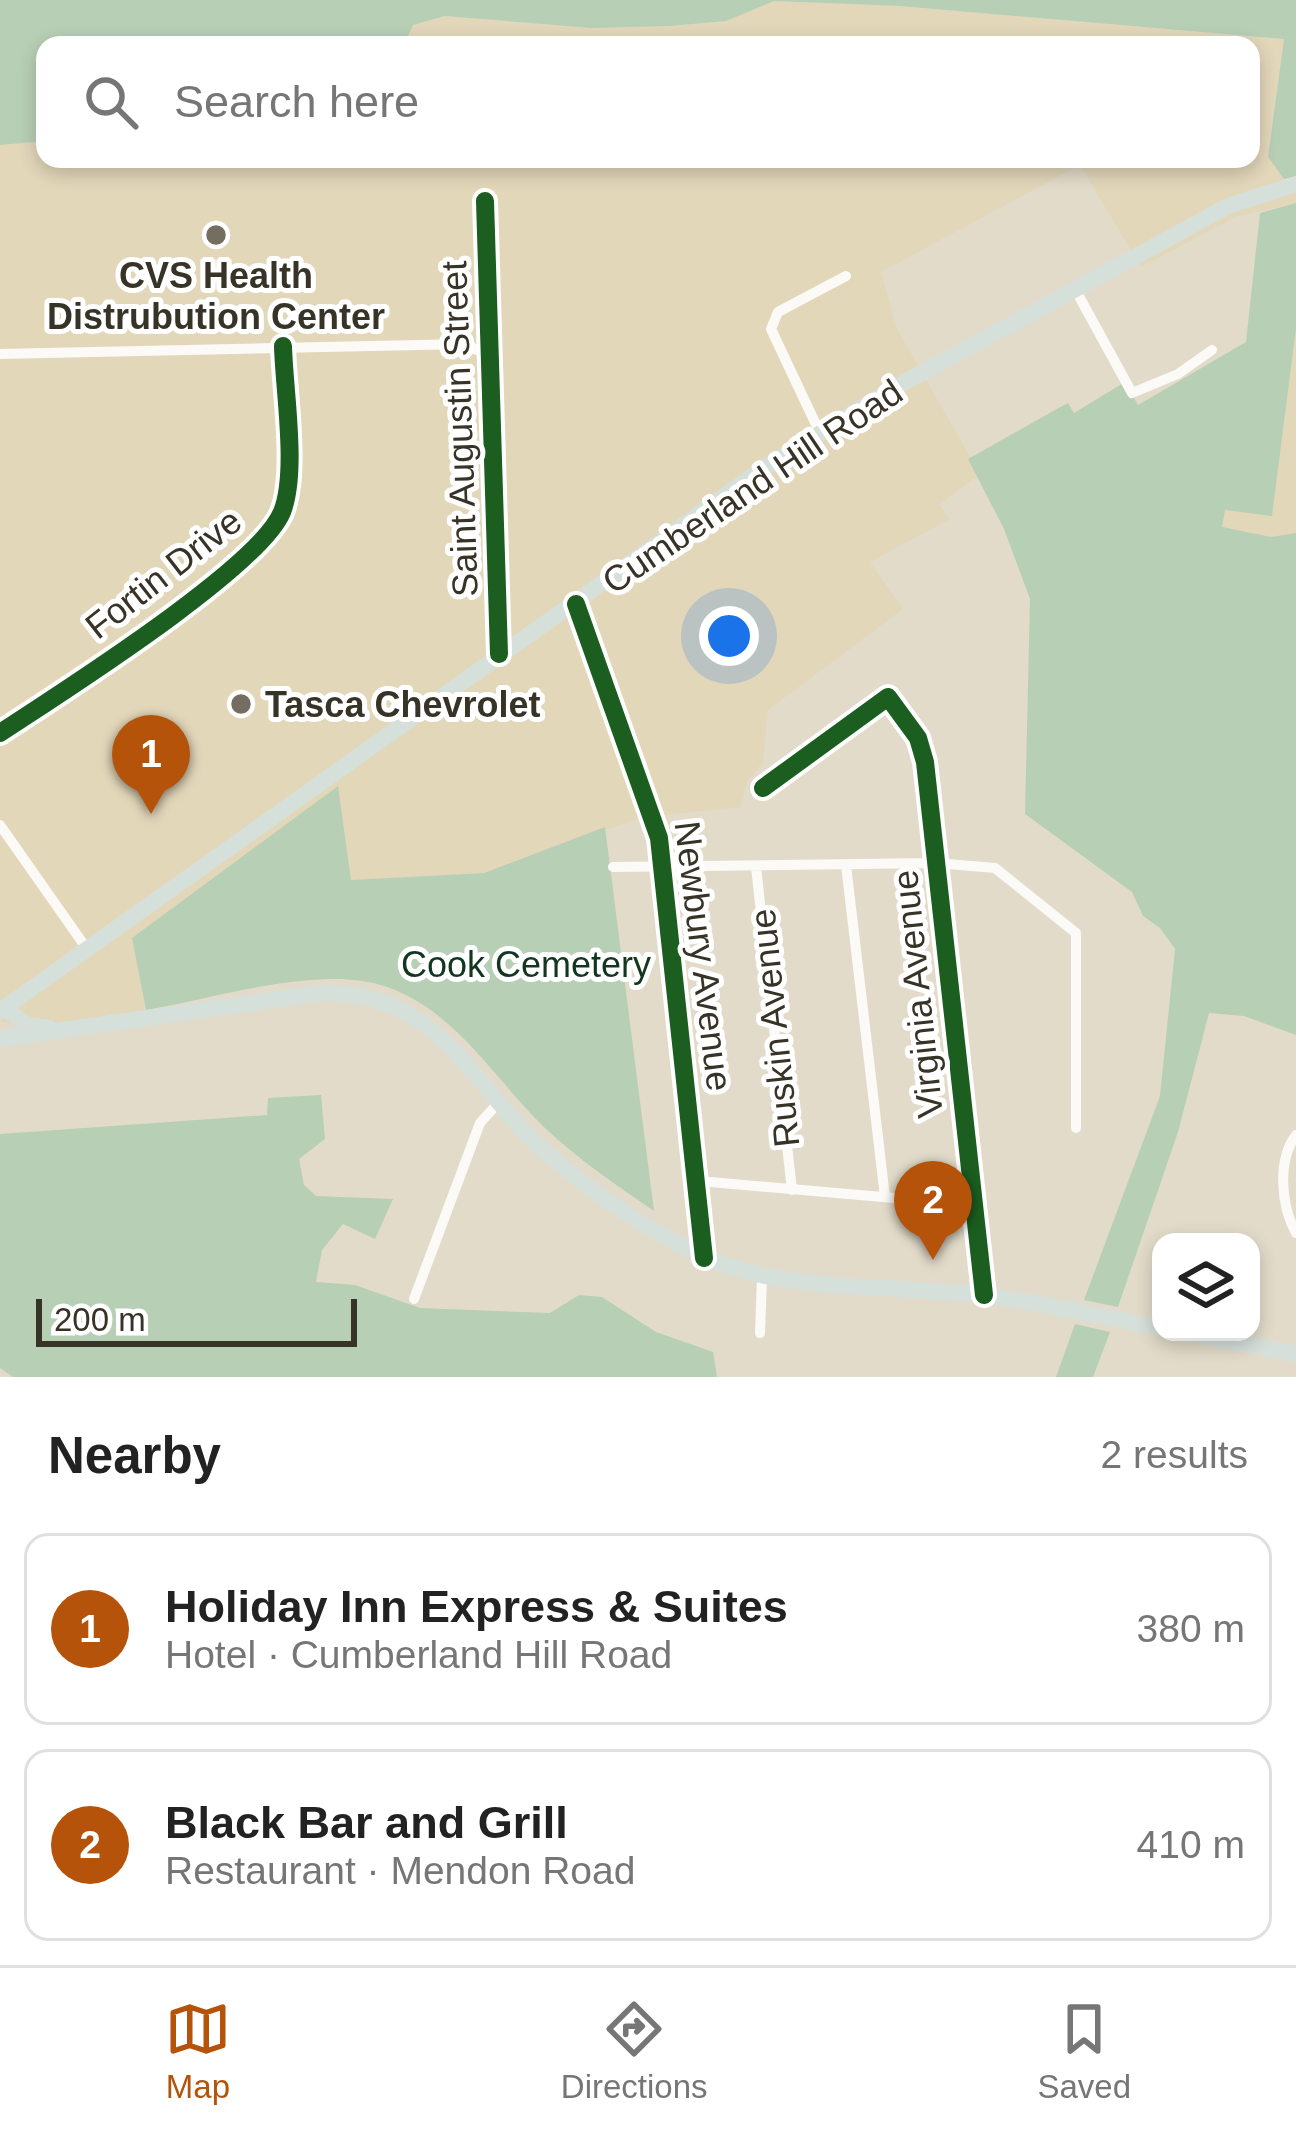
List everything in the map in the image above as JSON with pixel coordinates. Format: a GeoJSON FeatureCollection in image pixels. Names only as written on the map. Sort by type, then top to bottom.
{"type":"FeatureCollection","features":[{"type":"Feature","properties":{"kind":"main road","name":"Cumberland Hill Road"},"geometry":{"type":"LineString","coordinates":[[1,1009],[576,604],[639,554],[820,434],[1228,206],[1296,184]]}},
{"type":"Feature","properties":{"kind":"main road"},"geometry":{"type":"LineString","coordinates":[[0,1040],[321,992],[358,995],[407,1014],[436,1034],[502,1100],[538,1145],[666,1237],[704,1258],[761,1278],[984,1295],[1152,1326]]}},
{"type":"Feature","properties":{"kind":"main road"},"geometry":{"type":"LineString","coordinates":[[1,1009],[27,1025],[80,1031]]}},
{"type":"Feature","properties":{"kind":"main road"},"geometry":{"type":"LineString","coordinates":[[1,1009],[24,1037]]}},
{"type":"Feature","properties":{"kind":"main road"},"geometry":{"type":"LineString","coordinates":[[1228,1341],[1296,1354]]}},
{"type":"Feature","properties":{"kind":"street","name":"Saint Augustin Street"},"geometry":{"type":"LineString","coordinates":[[485,201],[500,654]]}},
{"type":"Feature","properties":{"kind":"street"},"geometry":{"type":"LineString","coordinates":[[820,434],[771,329],[778,312],[847,276]]}},
{"type":"Feature","properties":{"kind":"street"},"geometry":{"type":"LineString","coordinates":[[1075,289],[1132,393],[1178,374],[1212,350]]}},
{"type":"Feature","properties":{"kind":"street"},"geometry":{"type":"LineString","coordinates":[[0,354],[465,344],[487,355]]}},
{"type":"Feature","properties":{"kind":"street","name":"Fortin Drive"},"geometry":{"type":"LineString","coordinates":[[0,733],[229,570],[274,526],[288,481],[284,346]]}},
{"type":"Feature","properties":{"kind":"street","name":"Newbury Avenue"},"geometry":{"type":"LineString","coordinates":[[576,604],[646,790],[664,868],[704,1258]]}},
{"type":"Feature","properties":{"kind":"street","name":"Virginia Avenue"},"geometry":{"type":"LineString","coordinates":[[763,788],[888,697],[922,748],[984,1295]]}},
{"type":"Feature","properties":{"kind":"street"},"geometry":{"type":"LineString","coordinates":[[0,825],[88,949]]}},
{"type":"Feature","properties":{"kind":"street"},"geometry":{"type":"LineString","coordinates":[[613,867],[936,863],[1000,869],[1076,933],[1076,1128]]}},
{"type":"Feature","properties":{"kind":"street"},"geometry":{"type":"LineString","coordinates":[[846,865],[885,1197]]}},
{"type":"Feature","properties":{"kind":"street","name":"Ruskin Avenue"},"geometry":{"type":"LineString","coordinates":[[756,867],[792,1190]]}},
{"type":"Feature","properties":{"kind":"street"},"geometry":{"type":"LineString","coordinates":[[415,1299],[480,1123],[502,1100]]}},
{"type":"Feature","properties":{"kind":"street"},"geometry":{"type":"LineString","coordinates":[[1296,1135],[1285,1172],[1286,1209],[1296,1233]]}},
{"type":"Feature","properties":{"kind":"street"},"geometry":{"type":"LineString","coordinates":[[699,1181],[974,1205]]}},
{"type":"Feature","properties":{"kind":"street"},"geometry":{"type":"LineString","coordinates":[[760,1333],[761,1278]]}},
{"type":"Feature","properties":{"kind":"shaded area"},"geometry":{"type":"Polygon","coordinates":[[[774,1],[900,6],[1249,36],[408,36],[413,25],[445,16],[591,28],[726,21],[774,1]]]}},
{"type":"Feature","properties":{"kind":"shaded area"},"geometry":{"type":"Polygon","coordinates":[[[1260,37],[1284,39],[1268,157],[1296,176],[1296,203],[1238,216],[1141,267],[1082,168],[1260,168],[1260,37]]]}},
{"type":"Feature","properties":{"kind":"shaded area"},"geometry":{"type":"Polygon","coordinates":[[[36,142],[36,168],[1074,168],[881,272],[897,329],[980,474],[939,505],[950,519],[870,562],[903,609],[768,710],[763,762],[747,781],[741,807],[643,817],[484,873],[350,880],[337,787],[133,938],[147,1019],[51,1032],[0,1021],[0,145],[36,142]]]}},
{"type":"Feature","properties":{"kind":"shaded area"},"geometry":{"type":"Polygon","coordinates":[[[1296,328],[1296,533],[1271,537],[1221,528],[1224,510],[1272,515],[1296,328]]]}},
{"type":"Feature","properties":{"kind":"green space"},"geometry":{"type":"Polygon","coordinates":[[[0,0],[1296,0],[1296,176],[1284,179],[1268,157],[1284,39],[900,6],[774,1],[726,21],[670,26],[591,28],[445,16],[413,25],[408,36],[36,36],[36,142],[0,145],[0,0]]]}},
{"type":"Feature","properties":{"kind":"green space"},"geometry":{"type":"Polygon","coordinates":[[[1296,203],[1296,328],[1272,516],[1225,510],[1222,527],[1271,537],[1296,533],[1296,1035],[1244,1016],[1209,1013],[1178,1132],[1118,1307],[1084,1300],[1160,1096],[1175,949],[1160,928],[1143,916],[1132,892],[1025,814],[1030,599],[1004,529],[968,459],[1068,403],[1074,413],[1125,382],[1138,405],[1246,342],[1260,213],[1296,203]]]}},
{"type":"Feature","properties":{"kind":"green space","name":"Cook Cemetery"},"geometry":{"type":"Polygon","coordinates":[[[338,786],[351,880],[484,873],[605,827],[654,1211],[558,1140],[443,1019],[392,989],[363,981],[312,980],[146,1010],[132,938],[338,786]]]}},
{"type":"Feature","properties":{"kind":"green space"},"geometry":{"type":"Polygon","coordinates":[[[321,1095],[325,1139],[299,1159],[304,1185],[316,1196],[393,1199],[375,1239],[343,1224],[322,1250],[316,1282],[355,1285],[420,1308],[550,1313],[579,1295],[602,1297],[656,1332],[713,1352],[717,1377],[13,1377],[0,1368],[0,1134],[267,1115],[268,1098],[321,1095]]]}},
{"type":"Feature","properties":{"kind":"green space"},"geometry":{"type":"Polygon","coordinates":[[[1075,1324],[1110,1332],[1093,1377],[1056,1377],[1075,1324]]]}},
{"type":"Feature","properties":{"kind":"cycle path"},"geometry":{"type":"LineString","coordinates":[[485,201],[499,654]]}},
{"type":"Feature","properties":{"kind":"cycle path"},"geometry":{"type":"LineString","coordinates":[[0,733],[154,629],[237,565],[266,536],[282,512],[289,475],[283,346]]}},
{"type":"Feature","properties":{"kind":"cycle path"},"geometry":{"type":"LineString","coordinates":[[576,604],[659,838],[704,1258]]}},
{"type":"Feature","properties":{"kind":"cycle path"},"geometry":{"type":"LineString","coordinates":[[763,788],[888,697],[918,738],[925,762],[984,1295]]}},
{"type":"Feature","properties":{"kind":"place","name":"CVS Health Distrubution Center"},"geometry":{"type":"Point","coordinates":[216,235]}},
{"type":"Feature","properties":{"kind":"place","name":"Tasca Chevrolet"},"geometry":{"type":"Point","coordinates":[241,704]}},
{"type":"Feature","properties":{"kind":"place","name":"Holiday Inn Express & Suites"},"geometry":{"type":"Point","coordinates":[151,814]}},
{"type":"Feature","properties":{"kind":"place","name":"Black Bar and Grill"},"geometry":{"type":"Point","coordinates":[933,1260]}}]}
